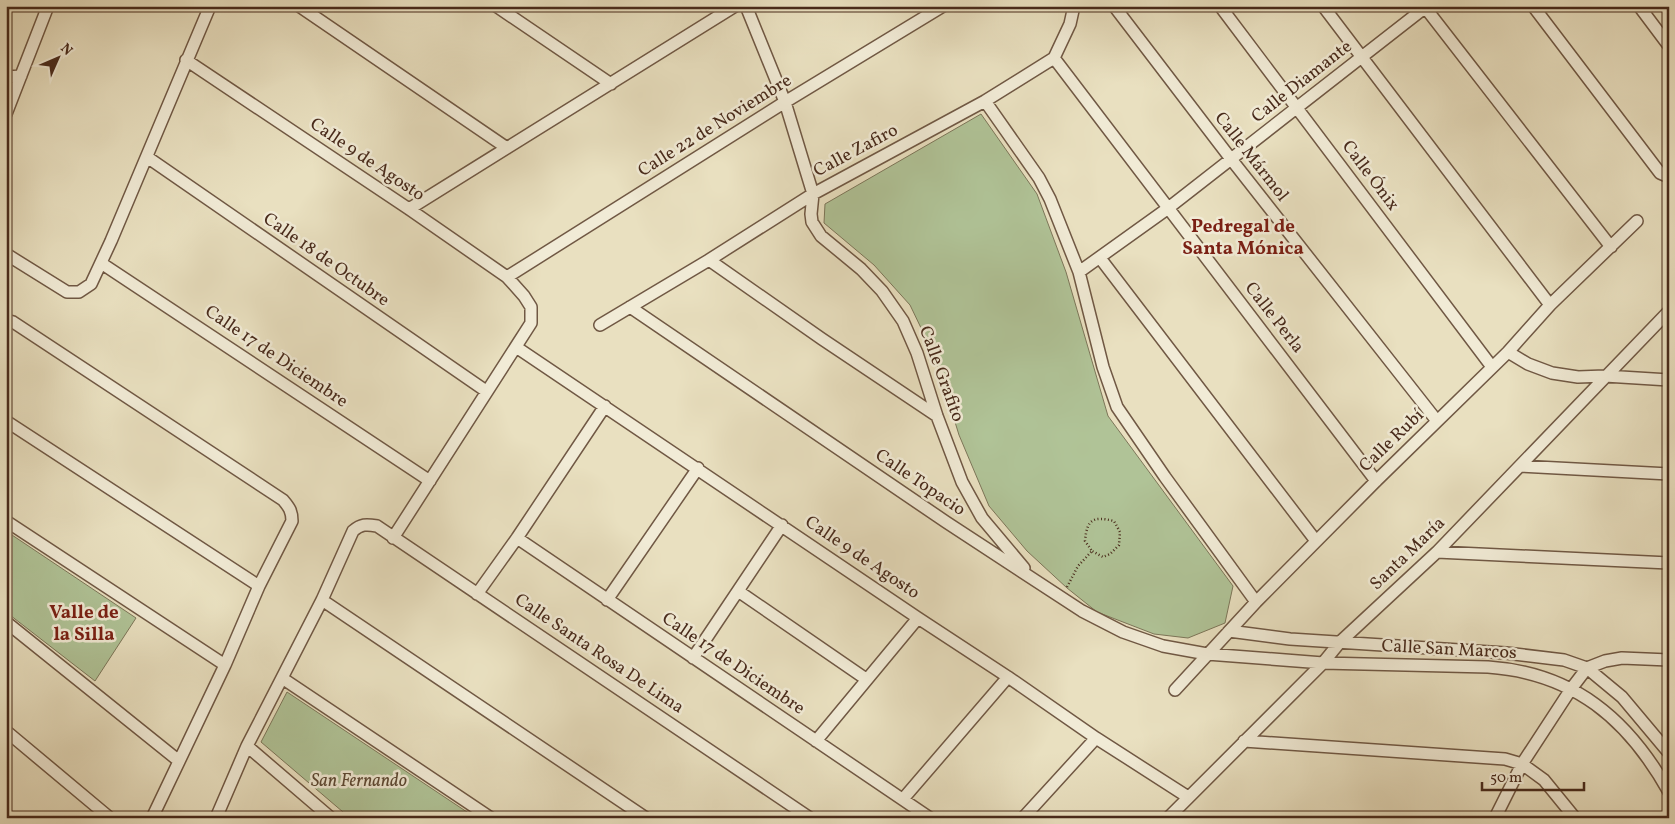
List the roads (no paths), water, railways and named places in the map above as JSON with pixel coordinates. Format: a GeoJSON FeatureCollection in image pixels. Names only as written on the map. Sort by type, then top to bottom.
{"type":"FeatureCollection","features":[{"type":"Feature","properties":{"kind":"street"},"geometry":{"type":"LineString","coordinates":[[6,114],[48,6]]}},
{"type":"Feature","properties":{"kind":"street"},"geometry":{"type":"LineString","coordinates":[[6,254],[67,292],[79,292],[91,284],[147,157],[210,6]]}},
{"type":"Feature","properties":{"kind":"street"},"geometry":{"type":"LineString","coordinates":[[299,6],[507,148]]}},
{"type":"Feature","properties":{"kind":"street"},"geometry":{"type":"LineString","coordinates":[[496,6],[612,84]]}},
{"type":"Feature","properties":{"kind":"street"},"geometry":{"type":"LineString","coordinates":[[409,209],[735,6]]}},
{"type":"Feature","properties":{"kind":"street"},"geometry":{"type":"LineString","coordinates":[[746,6],[785,102],[813,194]]}},
{"type":"Feature","properties":{"kind":"street","name":"Calle 22 de Noviembre"},"geometry":{"type":"LineString","coordinates":[[507,277],[785,102],[943,6]]}},
{"type":"Feature","properties":{"kind":"street"},"geometry":{"type":"LineString","coordinates":[[1054,58],[1070,24],[1074,6]]}},
{"type":"Feature","properties":{"kind":"street","name":"Calle Mármol"},"geometry":{"type":"LineString","coordinates":[[1114,6],[1231,159],[1437,421]]}},
{"type":"Feature","properties":{"kind":"street","name":"Calle Ónix"},"geometry":{"type":"LineString","coordinates":[[1220,6],[1492,368]]}},
{"type":"Feature","properties":{"kind":"street"},"geometry":{"type":"LineString","coordinates":[[1323,6],[1550,305]]}},
{"type":"Feature","properties":{"kind":"street"},"geometry":{"type":"LineString","coordinates":[[1533,6],[1660,172],[1669,177]]}},
{"type":"Feature","properties":{"kind":"street"},"geometry":{"type":"LineString","coordinates":[[1639,6],[1669,46]]}},
{"type":"Feature","properties":{"kind":"street"},"geometry":{"type":"LineString","coordinates":[[1426,7],[1611,247]]}},
{"type":"Feature","properties":{"kind":"street","name":"Calle Diamante"},"geometry":{"type":"LineString","coordinates":[[1079,272],[1167,209],[1426,7]]}},
{"type":"Feature","properties":{"kind":"street","name":"Calle Zafiro"},"geometry":{"type":"LineString","coordinates":[[600,325],[709,260],[813,194],[985,101],[1054,58]]}},
{"type":"Feature","properties":{"kind":"street","name":"Calle Perla"},"geometry":{"type":"LineString","coordinates":[[1054,58],[1167,209],[1376,481]]}},
{"type":"Feature","properties":{"kind":"street","name":"Calle 9 de Agosto"},"geometry":{"type":"LineString","coordinates":[[186,60],[507,277],[531,307],[531,323],[516,347],[1096,738],[1188,797]]}},
{"type":"Feature","properties":{"kind":"street"},"geometry":{"type":"LineString","coordinates":[[6,77],[21,76]]}},
{"type":"Feature","properties":{"kind":"street"},"geometry":{"type":"LineString","coordinates":[[985,101],[1039,178],[1050,199],[1079,272],[1103,367],[1117,408],[1256,602]]}},
{"type":"Feature","properties":{"kind":"street","name":"Calle 18 de Octubre"},"geometry":{"type":"LineString","coordinates":[[147,157],[486,392]]}},
{"type":"Feature","properties":{"kind":"street","name":"Calle Grafito"},"geometry":{"type":"LineString","coordinates":[[813,194],[812,222],[821,236],[868,276],[882,291],[903,322],[917,353],[937,416],[962,482],[982,518],[1032,577]]}},
{"type":"Feature","properties":{"kind":"street","name":"Calle Rubí"},"geometry":{"type":"LineString","coordinates":[[1175,690],[1256,602],[1316,541],[1508,352],[1550,305],[1637,221]]}},
{"type":"Feature","properties":{"kind":"street"},"geometry":{"type":"LineString","coordinates":[[1100,258],[1316,541]]}},
{"type":"Feature","properties":{"kind":"street"},"geometry":{"type":"LineString","coordinates":[[709,260],[937,416]]}},
{"type":"Feature","properties":{"kind":"street","name":"Calle 17 de Diciembre"},"geometry":{"type":"LineString","coordinates":[[101,263],[430,481]]}},
{"type":"Feature","properties":{"kind":"street","name":"Calle Topacio"},"geometry":{"type":"LineString","coordinates":[[630,307],[938,517],[1082,611],[1122,632],[1163,646],[1207,654]]}},
{"type":"Feature","properties":{"kind":"street","name":"Santa María"},"geometry":{"type":"LineString","coordinates":[[1168,818],[1323,663],[1340,642],[1437,552],[1669,311]]}},
{"type":"Feature","properties":{"kind":"street"},"geometry":{"type":"LineString","coordinates":[[6,320],[13,322],[283,500],[290,507],[292,522],[259,586],[152,818]]}},
{"type":"Feature","properties":{"kind":"street"},"geometry":{"type":"LineString","coordinates":[[394,538],[516,347]]}},
{"type":"Feature","properties":{"kind":"street"},"geometry":{"type":"LineString","coordinates":[[1508,352],[1528,364],[1552,373],[1578,377],[1605,376],[1669,380]]}},
{"type":"Feature","properties":{"kind":"street"},"geometry":{"type":"LineString","coordinates":[[477,594],[517,538],[605,406]]}},
{"type":"Feature","properties":{"kind":"street"},"geometry":{"type":"LineString","coordinates":[[6,421],[259,586]]}},
{"type":"Feature","properties":{"kind":"street"},"geometry":{"type":"LineString","coordinates":[[1521,466],[1669,474]]}},
{"type":"Feature","properties":{"kind":"street"},"geometry":{"type":"LineString","coordinates":[[607,600],[698,468]]}},
{"type":"Feature","properties":{"kind":"street"},"geometry":{"type":"LineString","coordinates":[[6,521],[224,665]]}},
{"type":"Feature","properties":{"kind":"street","name":"Calle Santa Rosa De Lima"},"geometry":{"type":"LineString","coordinates":[[322,600],[353,531],[359,526],[366,524],[377,526],[810,818]]}},
{"type":"Feature","properties":{"kind":"street"},"geometry":{"type":"LineString","coordinates":[[694,658],[782,526]]}},
{"type":"Feature","properties":{"kind":"street","name":"Calle 17 de Diciembre"},"geometry":{"type":"LineString","coordinates":[[517,538],[930,818]]}},
{"type":"Feature","properties":{"kind":"street"},"geometry":{"type":"LineString","coordinates":[[1437,552],[1669,563]]}},
{"type":"Feature","properties":{"kind":"street"},"geometry":{"type":"LineString","coordinates":[[738,591],[866,679]]}},
{"type":"Feature","properties":{"kind":"street"},"geometry":{"type":"LineString","coordinates":[[216,818],[247,746],[322,600],[646,818]]}},
{"type":"Feature","properties":{"kind":"street"},"geometry":{"type":"LineString","coordinates":[[816,741],[918,618]]}},
{"type":"Feature","properties":{"kind":"street"},"geometry":{"type":"LineString","coordinates":[[6,622],[179,761]]}},
{"type":"Feature","properties":{"kind":"street","name":"Calle San Marcos"},"geometry":{"type":"LineString","coordinates":[[1229,631],[1290,638],[1539,656],[1564,660],[1587,668],[1622,697],[1668,752]]}},
{"type":"Feature","properties":{"kind":"street","name":"Calle San Marcos"},"geometry":{"type":"LineString","coordinates":[[1207,654],[1323,663],[1513,669],[1553,680],[1571,688],[1600,706],[1625,730],[1669,792]]}},
{"type":"Feature","properties":{"kind":"street"},"geometry":{"type":"LineString","coordinates":[[1495,818],[1522,764],[1571,688],[1587,668],[1605,661],[1622,658],[1669,660]]}},
{"type":"Feature","properties":{"kind":"street"},"geometry":{"type":"LineString","coordinates":[[903,799],[1008,677]]}},
{"type":"Feature","properties":{"kind":"street"},"geometry":{"type":"LineString","coordinates":[[282,678],[491,818]]}},
{"type":"Feature","properties":{"kind":"street"},"geometry":{"type":"LineString","coordinates":[[6,731],[110,818]]}},
{"type":"Feature","properties":{"kind":"street"},"geometry":{"type":"LineString","coordinates":[[1023,818],[1096,738]]}},
{"type":"Feature","properties":{"kind":"street"},"geometry":{"type":"LineString","coordinates":[[1244,741],[1505,760],[1522,764],[1544,780],[1576,818]]}},
{"type":"Feature","properties":{"kind":"street"},"geometry":{"type":"LineString","coordinates":[[247,746],[331,818]]}},
{"type":"Feature","properties":{"kind":"district","name":"Pedregal de Santa Mónica"},"geometry":{"type":"Point","coordinates":[1243,238]}},
{"type":"Feature","properties":{"kind":"district","name":"Valle de la Silla"},"geometry":{"type":"Point","coordinates":[84,624]}},
{"type":"Feature","properties":{"kind":"park label","name":"San Fernando"},"geometry":{"type":"Point","coordinates":[359,781]}}]}
